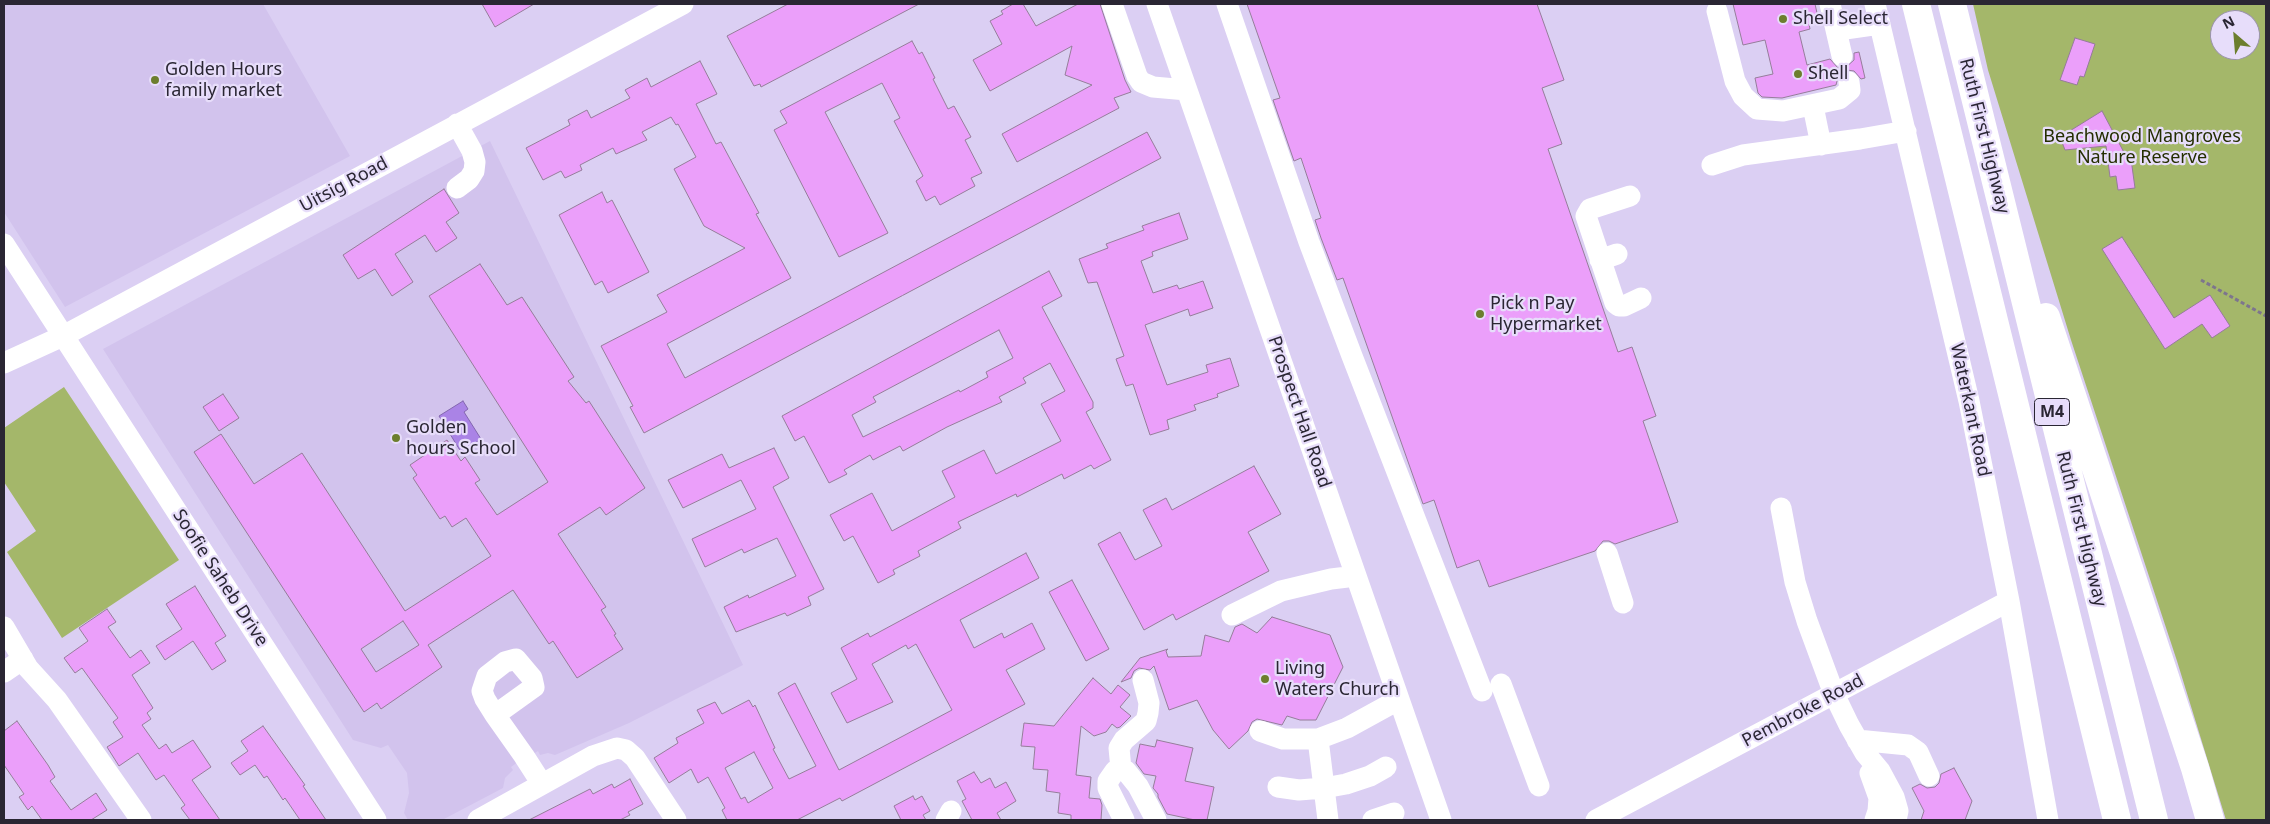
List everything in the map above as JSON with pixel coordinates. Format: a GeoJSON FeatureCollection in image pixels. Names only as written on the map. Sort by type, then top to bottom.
{"type":"FeatureCollection","features":[{"type":"Feature","properties":{"kind":"highway","name":"Ruth First Highway"},"geometry":{"type":"LineString","coordinates":[[1916,4],[2116,820]]}},
{"type":"Feature","properties":{"kind":"highway","name":"Ruth First Highway"},"geometry":{"type":"LineString","coordinates":[[1952,4],[2154,820]]}},
{"type":"Feature","properties":{"kind":"highway"},"geometry":{"type":"LineString","coordinates":[[1980,123],[2189,750],[2210,820]]}},
{"type":"Feature","properties":{"kind":"highway"},"geometry":{"type":"LineString","coordinates":[[2070,634],[2100,820]]}},
{"type":"Feature","properties":{"kind":"street","name":"Uitsig Road"},"geometry":{"type":"LineString","coordinates":[[4,362],[63,336],[683,4]]}},
{"type":"Feature","properties":{"kind":"street"},"geometry":{"type":"LineString","coordinates":[[1112,4],[1137,76],[1141,82],[1153,88],[1187,90]]}},
{"type":"Feature","properties":{"kind":"street","name":"Prospect Hall Road"},"geometry":{"type":"LineString","coordinates":[[1157,4],[1441,820]]}},
{"type":"Feature","properties":{"kind":"street"},"geometry":{"type":"LineString","coordinates":[[1227,4],[1309,242],[1352,356],[1491,688],[1539,786]]}},
{"type":"Feature","properties":{"kind":"street"},"geometry":{"type":"LineString","coordinates":[[1830,4],[1838,30],[1842,56]]}},
{"type":"Feature","properties":{"kind":"street"},"geometry":{"type":"LineString","coordinates":[[1717,11],[1735,81],[1743,96],[1757,109],[1783,111],[1839,100],[1850,90],[1849,82]]}},
{"type":"Feature","properties":{"kind":"street"},"geometry":{"type":"LineString","coordinates":[[1838,30],[1877,14]]}},
{"type":"Feature","properties":{"kind":"street","name":"Waterkant Road"},"geometry":{"type":"LineString","coordinates":[[1877,14],[1969,401],[2009,601],[2048,820]]}},
{"type":"Feature","properties":{"kind":"street"},"geometry":{"type":"LineString","coordinates":[[1813,106],[1821,145]]}},
{"type":"Feature","properties":{"kind":"street"},"geometry":{"type":"LineString","coordinates":[[457,124],[472,151],[475,162],[474,171],[469,179],[457,188]]}},
{"type":"Feature","properties":{"kind":"street"},"geometry":{"type":"LineString","coordinates":[[1712,165],[1743,155],[1906,131]]}},
{"type":"Feature","properties":{"kind":"street"},"geometry":{"type":"LineString","coordinates":[[1630,196],[1588,212],[1587,222],[1609,257],[1615,303],[1619,306],[1624,306],[1642,298]]}},
{"type":"Feature","properties":{"kind":"street","name":"Soofie Saheb Drive"},"geometry":{"type":"LineString","coordinates":[[4,244],[376,820]]}},
{"type":"Feature","properties":{"kind":"street"},"geometry":{"type":"LineString","coordinates":[[1781,508],[1795,582],[1807,622],[1834,694],[1861,746],[1880,771],[1894,797],[1898,811],[1896,820]]}},
{"type":"Feature","properties":{"kind":"street"},"geometry":{"type":"LineString","coordinates":[[1607,553],[1623,603]]}},
{"type":"Feature","properties":{"kind":"street"},"geometry":{"type":"LineString","coordinates":[[1232,615],[1281,591],[1315,582],[1356,576]]}},
{"type":"Feature","properties":{"kind":"street","name":"Pembroke Road"},"geometry":{"type":"LineString","coordinates":[[1596,820],[2009,601]]}},
{"type":"Feature","properties":{"kind":"street"},"geometry":{"type":"LineString","coordinates":[[4,627],[23,659],[57,700],[141,820]]}},
{"type":"Feature","properties":{"kind":"street"},"geometry":{"type":"LineString","coordinates":[[4,672],[23,659]]}},
{"type":"Feature","properties":{"kind":"street"},"geometry":{"type":"LineString","coordinates":[[1121,769],[1120,748],[1124,740],[1146,720],[1148,713],[1149,703],[1143,680]]}},
{"type":"Feature","properties":{"kind":"street"},"geometry":{"type":"LineString","coordinates":[[1260,731],[1283,739],[1318,740],[1347,728],[1398,700]]}},
{"type":"Feature","properties":{"kind":"street"},"geometry":{"type":"LineString","coordinates":[[495,715],[542,784]]}},
{"type":"Feature","properties":{"kind":"street"},"geometry":{"type":"LineString","coordinates":[[1318,740],[1328,820]]}},
{"type":"Feature","properties":{"kind":"street"},"geometry":{"type":"LineString","coordinates":[[1861,746],[1908,745],[1918,752],[1929,776]]}},
{"type":"Feature","properties":{"kind":"street"},"geometry":{"type":"LineString","coordinates":[[1861,746],[1879,798],[1875,820]]}},
{"type":"Feature","properties":{"kind":"street"},"geometry":{"type":"LineString","coordinates":[[478,820],[604,751],[617,748],[626,750],[635,758],[666,817]]}},
{"type":"Feature","properties":{"kind":"street"},"geometry":{"type":"LineString","coordinates":[[1278,787],[1299,790],[1346,784],[1370,776],[1386,767]]}},
{"type":"Feature","properties":{"kind":"street"},"geometry":{"type":"LineString","coordinates":[[1124,820],[1108,788],[1108,781],[1111,776],[1115,771],[1121,769],[1126,771],[1138,786],[1156,820]]}},
{"type":"Feature","properties":{"kind":"street"},"geometry":{"type":"LineString","coordinates":[[1373,820],[1394,814]]}},
{"type":"Feature","properties":{"kind":"path"},"geometry":{"type":"LineString","coordinates":[[2201,280],[2266,316]]}},
{"type":"Feature","properties":{"kind":"shaded area","name":"Golden Hours family market"},"geometry":{"type":"Polygon","coordinates":[[[4,4],[263,4],[350,156],[65,307],[4,212],[4,4]]]}},
{"type":"Feature","properties":{"kind":"shaded area","name":"Golden hours School"},"geometry":{"type":"Polygon","coordinates":[[[490,141],[743,665],[629,723],[555,755],[548,753],[540,755],[538,751],[533,754],[531,752],[511,767],[513,770],[505,778],[503,788],[442,820],[408,820],[404,813],[409,793],[407,773],[388,745],[381,748],[353,740],[103,349],[490,141]]]}},
{"type":"Feature","properties":{"kind":"shaded area"},"geometry":{"type":"Polygon","coordinates":[[[463,401],[468,409],[464,412],[481,439],[461,452],[439,416],[463,401]]]}},
{"type":"Feature","properties":{"kind":"green space","name":"Beachwood Mangroves Nature Reserve"},"geometry":{"type":"Polygon","coordinates":[[[1973,4],[2266,4],[2266,820],[2226,820],[2177,661],[2071,340],[1988,70],[1973,4]]]}},
{"type":"Feature","properties":{"kind":"green space"},"geometry":{"type":"Polygon","coordinates":[[[64,387],[179,560],[62,638],[7,552],[36,531],[4,482],[4,428],[64,387]]]}},
{"type":"Feature","properties":{"kind":"building"},"geometry":{"type":"Polygon","coordinates":[[[482,4],[534,4],[495,27],[482,4]]]}},
{"type":"Feature","properties":{"kind":"building"},"geometry":{"type":"Polygon","coordinates":[[[788,4],[919,4],[761,87],[760,84],[754,86],[727,36],[788,4]]]}},
{"type":"Feature","properties":{"kind":"building"},"geometry":{"type":"Polygon","coordinates":[[[1013,4],[1023,4],[1036,26],[1078,4],[1100,4],[1125,80],[1131,92],[1114,98],[1119,108],[1017,162],[1002,134],[1092,85],[1065,75],[1072,46],[990,91],[973,60],[1002,44],[990,21],[1003,14],[1001,11],[1013,4]]]}},
{"type":"Feature","properties":{"kind":"building","name":"Pick n Pay Hypermarket"},"geometry":{"type":"Polygon","coordinates":[[[1247,4],[1537,4],[1564,80],[1542,88],[1562,144],[1548,149],[1618,352],[1632,347],[1656,416],[1643,421],[1678,522],[1615,544],[1603,541],[1595,551],[1489,587],[1479,560],[1457,568],[1434,500],[1423,504],[1343,278],[1337,280],[1321,238],[1315,220],[1321,218],[1301,158],[1294,161],[1273,100],[1280,98],[1247,4]]]}},
{"type":"Feature","properties":{"kind":"building"},"geometry":{"type":"Polygon","coordinates":[[[1733,4],[1815,4],[1819,22],[1809,24],[1810,29],[1799,32],[1807,65],[1830,59],[1838,68],[1845,68],[1854,60],[1854,53],[1859,52],[1865,78],[1861,79],[1854,71],[1847,70],[1838,77],[1836,85],[1782,98],[1762,97],[1758,93],[1755,78],[1773,74],[1765,40],[1743,45],[1733,4]]]}},
{"type":"Feature","properties":{"kind":"building"},"geometry":{"type":"Polygon","coordinates":[[[2075,38],[2095,44],[2084,77],[2080,76],[2077,85],[2060,80],[2075,38]]]}},
{"type":"Feature","properties":{"kind":"building"},"geometry":{"type":"Polygon","coordinates":[[[912,41],[919,54],[922,52],[948,109],[954,106],[971,137],[965,140],[982,173],[971,178],[975,186],[940,205],[935,196],[926,201],[916,181],[923,176],[894,121],[900,118],[882,83],[825,112],[888,233],[839,257],[774,130],[787,123],[780,111],[912,41]]]}},
{"type":"Feature","properties":{"kind":"building"},"geometry":{"type":"Polygon","coordinates":[[[700,61],[717,94],[696,104],[716,144],[721,142],[759,213],[756,214],[791,278],[667,344],[685,378],[1147,132],[1161,158],[644,433],[630,407],[633,406],[601,346],[667,312],[657,295],[745,248],[704,226],[674,169],[696,157],[678,124],[676,125],[671,117],[642,132],[647,140],[616,154],[613,148],[580,165],[582,170],[565,178],[561,171],[543,180],[526,148],[570,125],[568,120],[587,110],[591,118],[630,98],[625,90],[647,78],[651,87],[700,61]]]}},
{"type":"Feature","properties":{"kind":"building"},"geometry":{"type":"Polygon","coordinates":[[[2102,111],[2128,160],[2131,159],[2135,188],[2118,190],[2116,176],[2110,177],[2106,146],[2065,150],[2060,137],[2102,111]]]}},
{"type":"Feature","properties":{"kind":"building"},"geometry":{"type":"Polygon","coordinates":[[[444,189],[459,213],[446,222],[457,238],[436,252],[425,235],[395,254],[413,282],[392,296],[375,269],[358,279],[343,255],[444,189]]]}},
{"type":"Feature","properties":{"kind":"building"},"geometry":{"type":"Polygon","coordinates":[[[602,192],[607,203],[612,200],[649,272],[608,293],[602,281],[595,285],[559,215],[602,192]]]}},
{"type":"Feature","properties":{"kind":"building"},"geometry":{"type":"Polygon","coordinates":[[[1179,213],[1188,239],[1152,252],[1153,256],[1141,261],[1153,293],[1177,285],[1179,289],[1203,281],[1213,308],[1190,316],[1188,309],[1145,325],[1167,385],[1208,372],[1206,365],[1230,358],[1239,386],[1217,394],[1218,397],[1194,405],[1196,410],[1167,420],[1169,429],[1150,435],[1133,384],[1126,386],[1116,359],[1124,356],[1097,282],[1088,283],[1079,259],[1108,248],[1106,244],[1144,230],[1142,226],[1179,213]]]}},
{"type":"Feature","properties":{"kind":"building"},"geometry":{"type":"Polygon","coordinates":[[[2122,237],[2174,318],[2210,295],[2230,326],[2212,338],[2202,324],[2165,349],[2102,249],[2122,237]]]}},
{"type":"Feature","properties":{"kind":"building"},"geometry":{"type":"Polygon","coordinates":[[[480,264],[507,305],[522,297],[574,377],[568,381],[586,403],[589,401],[645,488],[606,515],[600,507],[558,534],[606,607],[601,610],[623,649],[577,678],[553,641],[549,644],[513,590],[428,645],[442,667],[381,709],[377,703],[364,712],[194,452],[221,434],[254,484],[302,453],[405,611],[491,556],[466,518],[452,527],[445,516],[440,519],[413,478],[417,475],[410,465],[447,440],[461,461],[465,457],[480,480],[475,483],[497,515],[548,482],[429,296],[480,264]],[[403,621],[361,649],[376,672],[419,645],[403,621]]]}},
{"type":"Feature","properties":{"kind":"building"},"geometry":{"type":"Polygon","coordinates":[[[1049,271],[1062,296],[1042,307],[1093,402],[1093,408],[1086,412],[1111,460],[1094,469],[1091,465],[1064,479],[1062,474],[1017,497],[1016,494],[958,522],[961,528],[918,551],[920,556],[893,570],[895,574],[878,583],[853,536],[844,541],[830,515],[872,493],[892,531],[955,497],[942,471],[984,450],[996,474],[1061,441],[1041,404],[1065,391],[1050,363],[1023,378],[1026,383],[999,397],[1002,402],[947,427],[903,451],[900,446],[873,460],[870,455],[844,470],[847,474],[829,483],[804,436],[795,441],[782,416],[1049,271]],[[999,330],[873,397],[876,402],[852,415],[863,437],[959,390],[960,392],[988,377],[986,372],[1013,358],[999,330]]]}},
{"type":"Feature","properties":{"kind":"building"},"geometry":{"type":"Polygon","coordinates":[[[223,394],[239,418],[219,431],[203,407],[223,394]]]}},
{"type":"Feature","properties":{"kind":"building"},"geometry":{"type":"Polygon","coordinates":[[[774,448],[789,478],[773,487],[824,589],[808,597],[811,605],[787,616],[785,613],[736,632],[724,607],[748,595],[749,598],[796,576],[777,538],[744,553],[742,549],[705,567],[692,539],[756,509],[741,480],[683,508],[668,480],[722,454],[729,468],[774,448]]]}},
{"type":"Feature","properties":{"kind":"building"},"geometry":{"type":"Polygon","coordinates":[[[1254,466],[1281,514],[1248,532],[1269,571],[1176,620],[1173,614],[1144,630],[1098,544],[1120,532],[1135,560],[1162,546],[1143,510],[1166,498],[1172,510],[1254,466]]]}},
{"type":"Feature","properties":{"kind":"building"},"geometry":{"type":"Polygon","coordinates":[[[1026,553],[1039,578],[960,620],[974,648],[1002,633],[1004,638],[1032,623],[1045,649],[1006,670],[1025,704],[842,801],[840,798],[797,820],[727,820],[722,810],[725,808],[708,777],[698,783],[691,769],[669,783],[654,758],[678,743],[676,738],[704,723],[697,710],[715,702],[722,714],[749,700],[753,707],[755,705],[775,748],[773,749],[789,779],[816,766],[778,693],[795,683],[839,770],[952,710],[916,644],[908,649],[906,645],[872,664],[893,702],[847,723],[831,693],[857,679],[841,648],[868,633],[870,637],[1026,553]],[[754,752],[725,768],[741,799],[745,797],[748,803],[773,788],[754,752]]]}},
{"type":"Feature","properties":{"kind":"building"},"geometry":{"type":"Polygon","coordinates":[[[1072,580],[1109,649],[1086,661],[1049,592],[1072,580]]]}},
{"type":"Feature","properties":{"kind":"building"},"geometry":{"type":"Polygon","coordinates":[[[195,586],[226,636],[215,643],[226,661],[212,670],[193,641],[165,660],[156,646],[182,629],[166,604],[195,586]]]}},
{"type":"Feature","properties":{"kind":"building"},"geometry":{"type":"Polygon","coordinates":[[[107,609],[116,622],[108,627],[130,658],[141,650],[150,663],[132,675],[153,708],[147,713],[151,719],[142,725],[159,749],[166,744],[172,753],[193,740],[211,767],[192,780],[220,820],[190,820],[181,808],[185,805],[164,775],[156,780],[138,753],[119,766],[107,747],[123,737],[113,722],[118,718],[82,668],[75,673],[64,658],[88,641],[79,628],[107,609]]]}},
{"type":"Feature","properties":{"kind":"building","name":"Living Waters Church"},"geometry":{"type":"Polygon","coordinates":[[[1272,617],[1330,635],[1343,667],[1316,720],[1300,720],[1287,716],[1282,725],[1257,719],[1252,722],[1248,731],[1229,749],[1213,730],[1197,700],[1169,710],[1154,666],[1150,670],[1139,668],[1134,671],[1131,678],[1121,682],[1140,658],[1168,649],[1166,651],[1168,657],[1201,656],[1205,635],[1229,642],[1235,627],[1242,624],[1257,633],[1272,617]]]}},
{"type":"Feature","properties":{"kind":"building"},"geometry":{"type":"Polygon","coordinates":[[[1093,678],[1111,694],[1118,685],[1130,695],[1120,707],[1131,716],[1120,727],[1117,728],[1112,724],[1106,732],[1094,736],[1081,726],[1076,775],[1091,777],[1089,798],[1100,799],[1102,805],[1101,820],[1071,820],[1071,815],[1058,813],[1060,793],[1046,791],[1048,770],[1033,769],[1035,747],[1021,746],[1024,723],[1054,726],[1093,678]]]}},
{"type":"Feature","properties":{"kind":"building"},"geometry":{"type":"Polygon","coordinates":[[[17,721],[48,765],[55,777],[50,781],[71,810],[96,793],[107,810],[91,820],[42,820],[32,806],[28,810],[19,797],[24,794],[4,765],[4,731],[17,721]]]}},
{"type":"Feature","properties":{"kind":"building"},"geometry":{"type":"Polygon","coordinates":[[[263,726],[305,785],[303,786],[326,820],[300,820],[285,798],[283,800],[267,776],[264,778],[255,765],[240,775],[231,763],[248,751],[241,741],[263,726]]]}},
{"type":"Feature","properties":{"kind":"building"},"geometry":{"type":"Polygon","coordinates":[[[1157,740],[1193,748],[1185,781],[1214,787],[1207,820],[1195,820],[1167,814],[1158,794],[1153,788],[1156,776],[1144,774],[1136,763],[1140,744],[1155,747],[1157,740]]]}},
{"type":"Feature","properties":{"kind":"building"},"geometry":{"type":"Polygon","coordinates":[[[1954,768],[1972,801],[1965,820],[1921,820],[1924,811],[1912,788],[1920,784],[1927,788],[1935,787],[1939,783],[1941,774],[1954,768]]]}},
{"type":"Feature","properties":{"kind":"building"},"geometry":{"type":"Polygon","coordinates":[[[974,772],[981,783],[990,778],[995,788],[1006,782],[1016,801],[997,813],[1001,820],[972,820],[962,801],[966,799],[957,781],[974,772]]]}},
{"type":"Feature","properties":{"kind":"building"},"geometry":{"type":"Polygon","coordinates":[[[630,779],[643,804],[628,812],[630,815],[620,820],[529,820],[590,789],[593,794],[612,784],[614,788],[630,779]]]}},
{"type":"Feature","properties":{"kind":"building"},"geometry":{"type":"Polygon","coordinates":[[[913,796],[915,800],[922,796],[930,811],[923,815],[926,820],[901,820],[894,806],[913,796]]]}},
{"type":"Feature","properties":{"kind":"place","name":"Shell Select"},"geometry":{"type":"Point","coordinates":[1783,19]}},
{"type":"Feature","properties":{"kind":"place","name":"Shell"},"geometry":{"type":"Point","coordinates":[1798,74]}},
{"type":"Feature","properties":{"kind":"place","name":"Golden Hours family market"},"geometry":{"type":"Point","coordinates":[155,80]}},
{"type":"Feature","properties":{"kind":"place","name":"Pick n Pay Hypermarket"},"geometry":{"type":"Point","coordinates":[1480,314]}},
{"type":"Feature","properties":{"kind":"place","name":"Golden hours School"},"geometry":{"type":"Point","coordinates":[396,438]}},
{"type":"Feature","properties":{"kind":"place","name":"Living Waters Church"},"geometry":{"type":"Point","coordinates":[1265,679]}}]}
